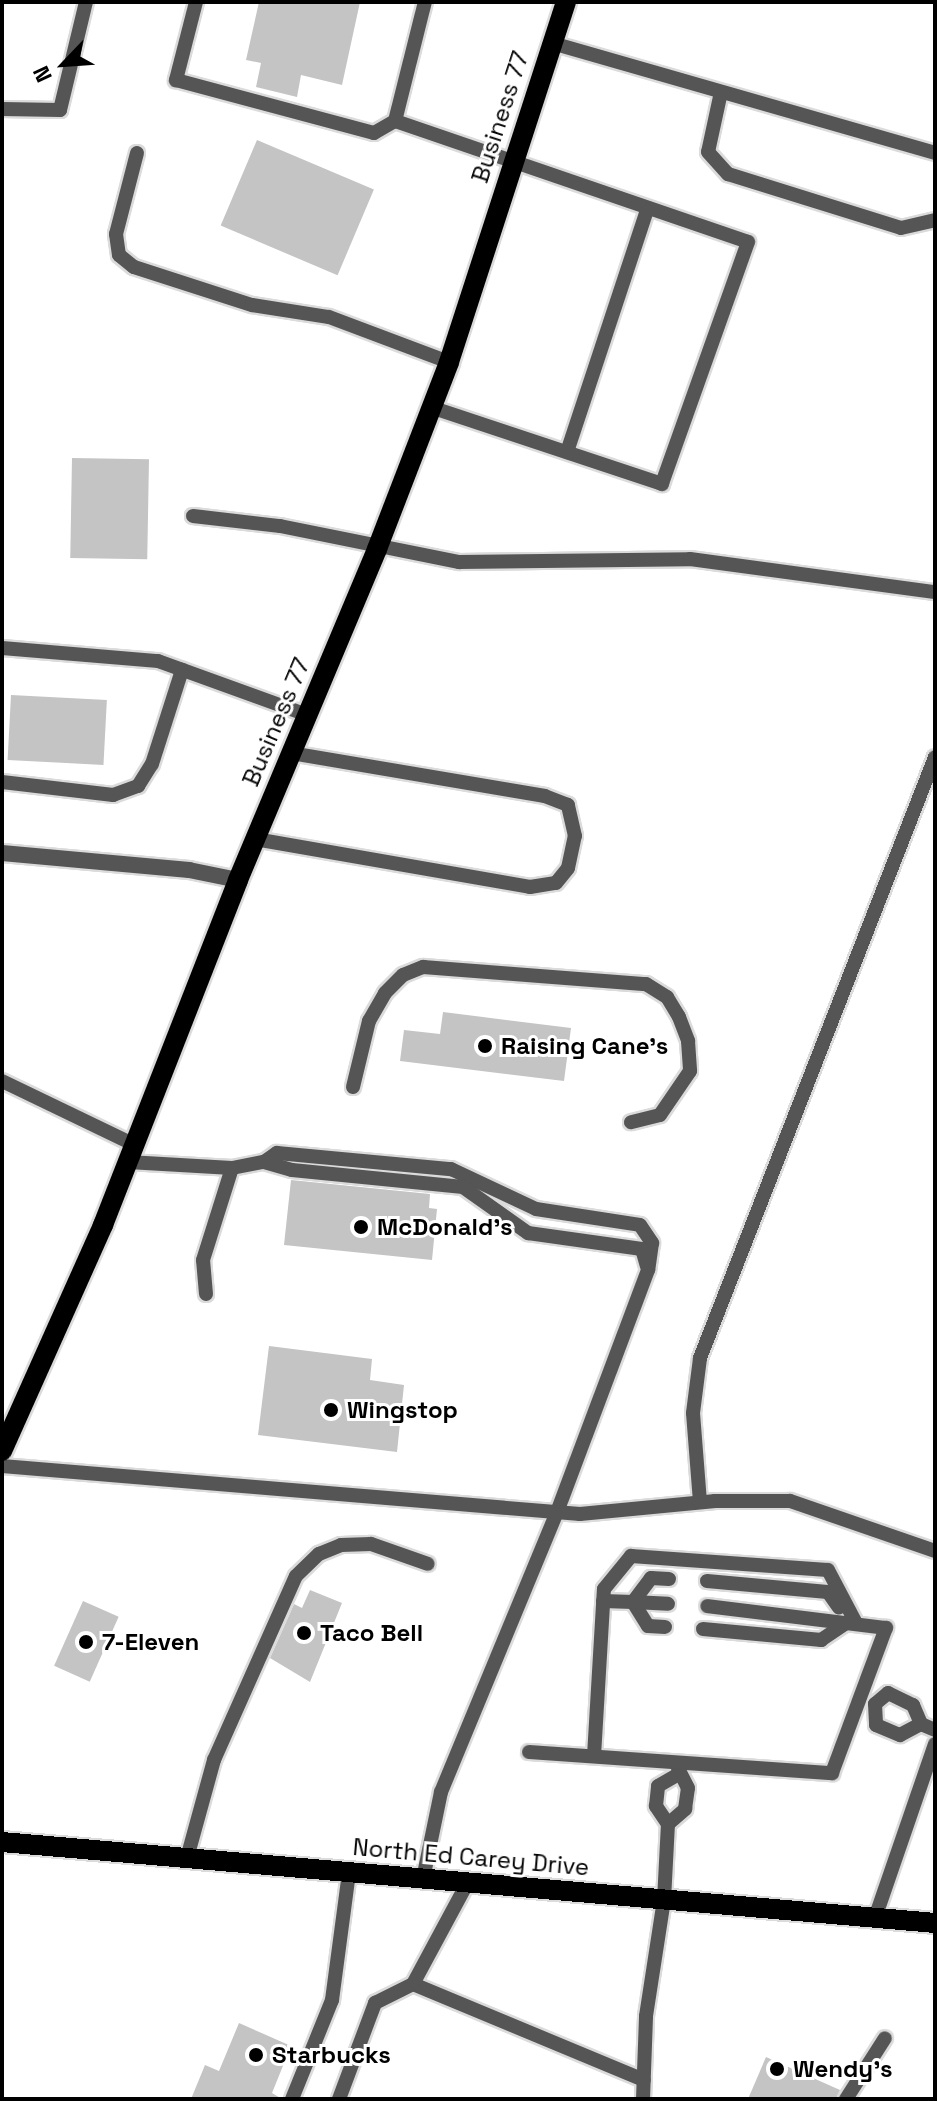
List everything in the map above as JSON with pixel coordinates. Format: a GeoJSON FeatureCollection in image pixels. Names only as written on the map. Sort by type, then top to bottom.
{"type":"FeatureCollection","features":[{"type":"Feature","properties":{"kind":"main road","name":"Business 77"},"geometry":{"type":"LineString","coordinates":[[2,1451],[131,1153],[238,880],[377,549],[449,362],[566,2]]}},
{"type":"Feature","properties":{"kind":"main road","name":"North Ed Carey Drive"},"geometry":{"type":"LineString","coordinates":[[2,1842],[935,1923]]}},
{"type":"Feature","properties":{"kind":"street"},"geometry":{"type":"LineString","coordinates":[[2,853],[189,870],[238,880]]}},
{"type":"Feature","properties":{"kind":"lane"},"geometry":{"type":"LineString","coordinates":[[2,109],[60,110],[86,2]]}},
{"type":"Feature","properties":{"kind":"lane"},"geometry":{"type":"LineString","coordinates":[[196,2],[176,80],[374,133],[395,121],[425,2]]}},
{"type":"Feature","properties":{"kind":"lane"},"geometry":{"type":"LineString","coordinates":[[552,43],[935,153]]}},
{"type":"Feature","properties":{"kind":"lane"},"geometry":{"type":"LineString","coordinates":[[721,92],[708,152],[728,174],[901,228],[935,220]]}},
{"type":"Feature","properties":{"kind":"lane"},"geometry":{"type":"LineString","coordinates":[[395,121],[647,210],[748,242],[662,484],[431,407]]}},
{"type":"Feature","properties":{"kind":"lane"},"geometry":{"type":"LineString","coordinates":[[137,153],[116,234],[119,255],[134,267],[252,305],[329,317],[449,362]]}},
{"type":"Feature","properties":{"kind":"lane"},"geometry":{"type":"LineString","coordinates":[[567,452],[647,210]]}},
{"type":"Feature","properties":{"kind":"lane"},"geometry":{"type":"LineString","coordinates":[[193,516],[280,526],[377,549],[459,562],[690,559],[935,592]]}},
{"type":"Feature","properties":{"kind":"lane"},"geometry":{"type":"LineString","coordinates":[[2,648],[158,661],[307,715]]}},
{"type":"Feature","properties":{"kind":"lane"},"geometry":{"type":"LineString","coordinates":[[2,782],[113,795],[138,786],[152,764],[182,670]]}},
{"type":"Feature","properties":{"kind":"lane"},"geometry":{"type":"LineString","coordinates":[[255,839],[530,887],[556,883],[568,868],[575,836],[568,805],[545,796],[292,753]]}},
{"type":"Feature","properties":{"kind":"lane"},"geometry":{"type":"LineString","coordinates":[[700,1502],[693,1413],[700,1358],[935,757]]}},
{"type":"Feature","properties":{"kind":"lane"},"geometry":{"type":"LineString","coordinates":[[353,1087],[362,1042],[385,993],[403,975],[423,967],[646,984],[667,997],[679,1017],[688,1041],[690,1071],[660,1115],[631,1122]]}},
{"type":"Feature","properties":{"kind":"lane"},"geometry":{"type":"LineString","coordinates":[[2,1081],[131,1153],[232,1168],[264,1162],[277,1153],[451,1169],[536,1209],[640,1225],[652,1243],[648,1270],[557,1512],[441,1792],[423,1879]]}},
{"type":"Feature","properties":{"kind":"lane"},"geometry":{"type":"LineString","coordinates":[[264,1162],[292,1170],[463,1187],[528,1233],[642,1249],[648,1270]]}},
{"type":"Feature","properties":{"kind":"lane"},"geometry":{"type":"LineString","coordinates":[[206,1294],[203,1260],[232,1168]]}},
{"type":"Feature","properties":{"kind":"lane"},"geometry":{"type":"LineString","coordinates":[[2,1466],[557,1512],[700,1502],[790,1501],[935,1551]]}},
{"type":"Feature","properties":{"kind":"lane"},"geometry":{"type":"LineString","coordinates":[[187,1858],[214,1760],[296,1576],[319,1554],[341,1545],[371,1544],[428,1564]]}},
{"type":"Feature","properties":{"kind":"lane"},"geometry":{"type":"LineString","coordinates":[[594,1756],[604,1589],[631,1556],[828,1570],[852,1622]]}},
{"type":"Feature","properties":{"kind":"lane"},"geometry":{"type":"LineString","coordinates":[[633,1602],[651,1578],[669,1579]]}},
{"type":"Feature","properties":{"kind":"lane"},"geometry":{"type":"LineString","coordinates":[[707,1581],[828,1592],[852,1622]]}},
{"type":"Feature","properties":{"kind":"lane"},"geometry":{"type":"LineString","coordinates":[[603,1601],[668,1604]]}},
{"type":"Feature","properties":{"kind":"lane"},"geometry":{"type":"LineString","coordinates":[[633,1602],[648,1626],[665,1627]]}},
{"type":"Feature","properties":{"kind":"lane"},"geometry":{"type":"LineString","coordinates":[[529,1752],[594,1756],[678,1768],[832,1773],[867,1701],[886,1628],[707,1606]]}},
{"type":"Feature","properties":{"kind":"lane"},"geometry":{"type":"LineString","coordinates":[[703,1629],[821,1640],[852,1622]]}},
{"type":"Feature","properties":{"kind":"lane"},"geometry":{"type":"LineString","coordinates":[[888,1693],[913,1705],[928,1727],[900,1735],[876,1725],[867,1701],[888,1693]]}},
{"type":"Feature","properties":{"kind":"lane"},"geometry":{"type":"LineString","coordinates":[[875,1918],[935,1744]]}},
{"type":"Feature","properties":{"kind":"lane"},"geometry":{"type":"LineString","coordinates":[[668,1824],[685,1809],[688,1788],[678,1768]]}},
{"type":"Feature","properties":{"kind":"lane"},"geometry":{"type":"LineString","coordinates":[[643,2099],[646,2016],[664,1900],[668,1824],[656,1806],[658,1786],[678,1768]]}},
{"type":"Feature","properties":{"kind":"lane"},"geometry":{"type":"LineString","coordinates":[[292,2099],[332,2000],[349,1872]]}},
{"type":"Feature","properties":{"kind":"lane"},"geometry":{"type":"LineString","coordinates":[[339,2099],[375,2003],[413,1984],[468,1882]]}},
{"type":"Feature","properties":{"kind":"lane"},"geometry":{"type":"LineString","coordinates":[[413,1984],[644,2080]]}},
{"type":"Feature","properties":{"kind":"lane"},"geometry":{"type":"LineString","coordinates":[[846,2099],[885,2038]]}},
{"type":"Feature","properties":{"kind":"building"},"geometry":{"type":"Polygon","coordinates":[[[259,2],[360,2],[342,85],[301,75],[297,97],[256,87],[261,63],[246,60],[259,2]]]}},
{"type":"Feature","properties":{"kind":"building"},"geometry":{"type":"Polygon","coordinates":[[[257,140],[374,190],[338,275],[221,226],[257,140]]]}},
{"type":"Feature","properties":{"kind":"building"},"geometry":{"type":"Polygon","coordinates":[[[72,458],[149,459],[147,559],[70,558],[72,458]]]}},
{"type":"Feature","properties":{"kind":"building"},"geometry":{"type":"Polygon","coordinates":[[[11,695],[107,700],[103,765],[8,760],[11,695]]]}},
{"type":"Feature","properties":{"kind":"building","name":"Raising Cane's"},"geometry":{"type":"Polygon","coordinates":[[[443,1012],[571,1028],[564,1081],[400,1061],[404,1030],[440,1034],[443,1012]]]}},
{"type":"Feature","properties":{"kind":"building","name":"McDonald's"},"geometry":{"type":"Polygon","coordinates":[[[291,1180],[430,1194],[429,1208],[437,1209],[432,1260],[284,1245],[291,1180]]]}},
{"type":"Feature","properties":{"kind":"building","name":"Wingstop"},"geometry":{"type":"Polygon","coordinates":[[[269,1346],[372,1359],[370,1380],[404,1385],[397,1452],[258,1435],[269,1346]]]}},
{"type":"Feature","properties":{"kind":"building","name":"Taco Bell"},"geometry":{"type":"Polygon","coordinates":[[[310,1590],[342,1603],[310,1682],[270,1658],[294,1604],[302,1608],[310,1590]]]}},
{"type":"Feature","properties":{"kind":"building","name":"7-Eleven"},"geometry":{"type":"Polygon","coordinates":[[[83,1601],[119,1617],[90,1682],[54,1666],[83,1601]]]}},
{"type":"Feature","properties":{"kind":"building","name":"Starbucks"},"geometry":{"type":"Polygon","coordinates":[[[239,2023],[291,2046],[272,2093],[282,2099],[191,2099],[205,2065],[219,2071],[239,2023]]]}},
{"type":"Feature","properties":{"kind":"building","name":"Wendy's"},"geometry":{"type":"Polygon","coordinates":[[[766,2057],[840,2090],[836,2099],[748,2099],[766,2057]]]}},
{"type":"Feature","properties":{"kind":"place","name":"Raising Cane's"},"geometry":{"type":"Point","coordinates":[485,1046]}},
{"type":"Feature","properties":{"kind":"place","name":"McDonald's"},"geometry":{"type":"Point","coordinates":[361,1227]}},
{"type":"Feature","properties":{"kind":"place","name":"Wingstop"},"geometry":{"type":"Point","coordinates":[331,1410]}},
{"type":"Feature","properties":{"kind":"place","name":"Taco Bell"},"geometry":{"type":"Point","coordinates":[304,1633]}},
{"type":"Feature","properties":{"kind":"place","name":"7-Eleven"},"geometry":{"type":"Point","coordinates":[86,1642]}},
{"type":"Feature","properties":{"kind":"place","name":"Starbucks"},"geometry":{"type":"Point","coordinates":[256,2055]}},
{"type":"Feature","properties":{"kind":"place","name":"Wendy's"},"geometry":{"type":"Point","coordinates":[777,2069]}}]}
